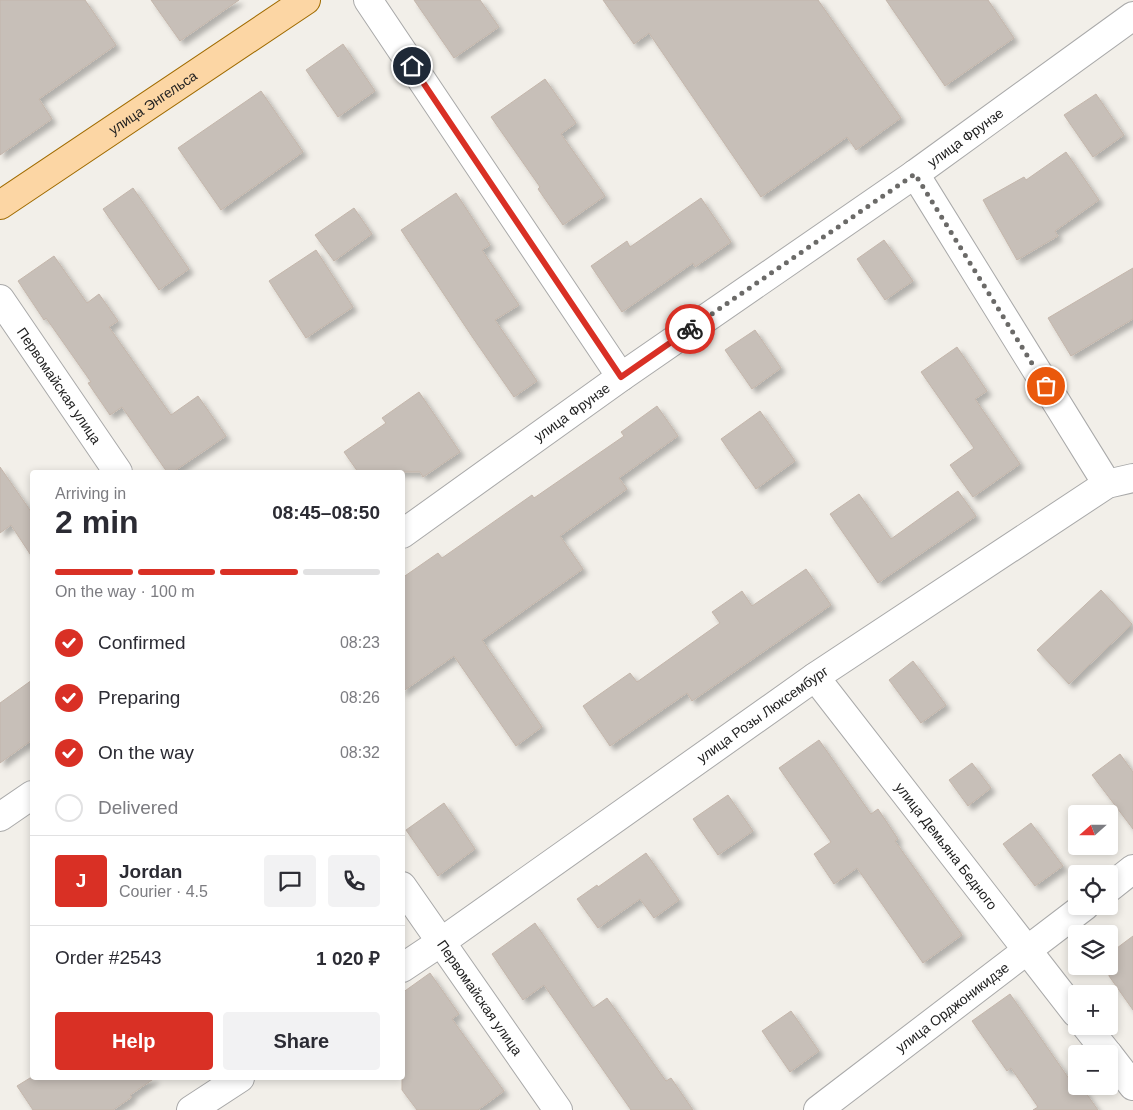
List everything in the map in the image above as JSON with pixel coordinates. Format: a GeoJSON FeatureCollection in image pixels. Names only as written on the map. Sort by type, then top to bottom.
{"type":"FeatureCollection","features":[{"type":"Feature","properties":{"kind":"main road","name":"улица Энгельса"},"geometry":{"type":"LineString","coordinates":[[0,205],[306,0]]}},
{"type":"Feature","properties":{"kind":"street"},"geometry":{"type":"LineString","coordinates":[[368,0],[621,377]]}},
{"type":"Feature","properties":{"kind":"street","name":"улица Фрунзе"},"geometry":{"type":"LineString","coordinates":[[405,532],[621,377],[915,174],[1133,16]]}},
{"type":"Feature","properties":{"kind":"street"},"geometry":{"type":"LineString","coordinates":[[915,174],[1107,484]]}},
{"type":"Feature","properties":{"kind":"street","name":"Первомайская улица"},"geometry":{"type":"LineString","coordinates":[[0,299],[117,470]]}},
{"type":"Feature","properties":{"kind":"street","name":"улица Розы Люксембург"},"geometry":{"type":"LineString","coordinates":[[405,966],[815,677],[1107,484],[1133,478]]}},
{"type":"Feature","properties":{"kind":"street","name":"улица Демьяна Бедного"},"geometry":{"type":"LineString","coordinates":[[815,677],[1068,1003]]}},
{"type":"Feature","properties":{"kind":"street"},"geometry":{"type":"LineString","coordinates":[[0,817],[30,796]]}},
{"type":"Feature","properties":{"kind":"street"},"geometry":{"type":"LineString","coordinates":[[1118,881],[1133,869]]}},
{"type":"Feature","properties":{"kind":"street","name":"Первомайская улица"},"geometry":{"type":"LineString","coordinates":[[405,890],[558,1110]]}},
{"type":"Feature","properties":{"kind":"street","name":"улица Орджоникидзе"},"geometry":{"type":"LineString","coordinates":[[818,1110],[1074,915]]}},
{"type":"Feature","properties":{"kind":"street"},"geometry":{"type":"LineString","coordinates":[[1093,1035],[1101,1045]]}},
{"type":"Feature","properties":{"kind":"street"},"geometry":{"type":"LineString","coordinates":[[1118,1067],[1133,1086]]}},
{"type":"Feature","properties":{"kind":"street"},"geometry":{"type":"LineString","coordinates":[[191,1110],[237,1080]]}},
{"type":"Feature","properties":{"kind":"building"},"geometry":{"type":"Polygon","coordinates":[[[0,0],[85,0],[116,45],[39,99],[52,119],[0,155],[0,0]]]}},
{"type":"Feature","properties":{"kind":"building"},"geometry":{"type":"Polygon","coordinates":[[[151,0],[239,0],[180,41],[151,0]]]}},
{"type":"Feature","properties":{"kind":"building"},"geometry":{"type":"Polygon","coordinates":[[[414,0],[480,0],[499,27],[454,58],[414,0]]]}},
{"type":"Feature","properties":{"kind":"building"},"geometry":{"type":"Polygon","coordinates":[[[603,0],[818,0],[901,118],[856,150],[847,137],[761,197],[649,33],[634,44],[603,0]]]}},
{"type":"Feature","properties":{"kind":"building"},"geometry":{"type":"Polygon","coordinates":[[[886,0],[988,0],[1014,38],[945,86],[886,0]]]}},
{"type":"Feature","properties":{"kind":"building"},"geometry":{"type":"Polygon","coordinates":[[[343,44],[375,91],[338,117],[306,70],[343,44]]]}},
{"type":"Feature","properties":{"kind":"building"},"geometry":{"type":"Polygon","coordinates":[[[545,79],[576,123],[561,134],[605,196],[563,225],[538,189],[540,187],[491,117],[545,79]]]}},
{"type":"Feature","properties":{"kind":"building"},"geometry":{"type":"Polygon","coordinates":[[[261,91],[303,152],[221,210],[178,148],[261,91]]]}},
{"type":"Feature","properties":{"kind":"building"},"geometry":{"type":"Polygon","coordinates":[[[1096,94],[1124,135],[1093,157],[1064,115],[1096,94]]]}},
{"type":"Feature","properties":{"kind":"building"},"geometry":{"type":"Polygon","coordinates":[[[1066,152],[1099,200],[1055,231],[1058,236],[1017,260],[983,200],[1024,177],[1026,180],[1066,152]]]}},
{"type":"Feature","properties":{"kind":"building"},"geometry":{"type":"Polygon","coordinates":[[[133,188],[189,269],[159,290],[103,209],[133,188]]]}},
{"type":"Feature","properties":{"kind":"building"},"geometry":{"type":"Polygon","coordinates":[[[456,193],[490,245],[482,250],[519,305],[495,320],[537,381],[514,397],[401,230],[456,193]]]}},
{"type":"Feature","properties":{"kind":"building"},"geometry":{"type":"Polygon","coordinates":[[[701,198],[731,242],[695,267],[693,263],[622,312],[591,266],[627,241],[630,247],[701,198]]]}},
{"type":"Feature","properties":{"kind":"building"},"geometry":{"type":"Polygon","coordinates":[[[354,208],[372,234],[334,261],[315,235],[354,208]]]}},
{"type":"Feature","properties":{"kind":"building"},"geometry":{"type":"Polygon","coordinates":[[[884,240],[913,281],[885,300],[857,259],[884,240]]]}},
{"type":"Feature","properties":{"kind":"building"},"geometry":{"type":"Polygon","coordinates":[[[316,250],[353,307],[306,338],[269,281],[316,250]]]}},
{"type":"Feature","properties":{"kind":"building"},"geometry":{"type":"Polygon","coordinates":[[[54,256],[87,303],[99,294],[118,321],[109,327],[171,415],[198,396],[226,436],[176,470],[166,470],[122,407],[110,415],[88,383],[91,382],[46,318],[44,320],[18,281],[54,256]]]}},
{"type":"Feature","properties":{"kind":"building"},"geometry":{"type":"Polygon","coordinates":[[[1133,268],[1133,319],[1071,356],[1048,318],[1133,268]]]}},
{"type":"Feature","properties":{"kind":"building"},"geometry":{"type":"Polygon","coordinates":[[[755,330],[781,368],[752,389],[725,350],[755,330]]]}},
{"type":"Feature","properties":{"kind":"building"},"geometry":{"type":"Polygon","coordinates":[[[957,347],[987,391],[975,399],[1020,464],[973,497],[950,465],[974,448],[921,372],[957,347]]]}},
{"type":"Feature","properties":{"kind":"building"},"geometry":{"type":"Polygon","coordinates":[[[419,392],[460,452],[423,477],[420,472],[405,472],[405,470],[357,470],[344,452],[386,423],[382,418],[419,392]]]}},
{"type":"Feature","properties":{"kind":"building"},"geometry":{"type":"Polygon","coordinates":[[[657,406],[678,436],[619,478],[627,489],[560,536],[583,569],[482,640],[542,727],[516,746],[454,656],[405,690],[405,576],[438,553],[442,558],[532,495],[534,498],[624,436],[621,432],[657,406]]]}},
{"type":"Feature","properties":{"kind":"building"},"geometry":{"type":"Polygon","coordinates":[[[760,411],[795,461],[756,489],[721,439],[760,411]]]}},
{"type":"Feature","properties":{"kind":"building"},"geometry":{"type":"Polygon","coordinates":[[[0,467],[30,510],[30,554],[11,525],[0,533],[0,467]]]}},
{"type":"Feature","properties":{"kind":"building"},"geometry":{"type":"Polygon","coordinates":[[[958,491],[976,516],[878,583],[830,514],[859,494],[891,539],[958,491]]]}},
{"type":"Feature","properties":{"kind":"building"},"geometry":{"type":"Polygon","coordinates":[[[806,569],[831,605],[692,701],[687,693],[610,746],[583,706],[630,673],[637,682],[720,623],[712,612],[742,591],[752,606],[806,569]]]}},
{"type":"Feature","properties":{"kind":"building"},"geometry":{"type":"Polygon","coordinates":[[[1101,590],[1132,624],[1069,684],[1037,650],[1101,590]]]}},
{"type":"Feature","properties":{"kind":"building"},"geometry":{"type":"Polygon","coordinates":[[[913,661],[946,705],[921,723],[889,680],[913,661]]]}},
{"type":"Feature","properties":{"kind":"building"},"geometry":{"type":"Polygon","coordinates":[[[30,681],[30,741],[0,763],[0,703],[30,681]]]}},
{"type":"Feature","properties":{"kind":"building"},"geometry":{"type":"Polygon","coordinates":[[[819,740],[871,814],[878,809],[898,839],[895,841],[962,935],[923,963],[857,868],[834,884],[814,854],[831,842],[779,768],[819,740]]]}},
{"type":"Feature","properties":{"kind":"building"},"geometry":{"type":"Polygon","coordinates":[[[1120,754],[1133,772],[1133,829],[1118,809],[1118,805],[1115,805],[1092,775],[1120,754]]]}},
{"type":"Feature","properties":{"kind":"building"},"geometry":{"type":"Polygon","coordinates":[[[972,763],[991,788],[968,806],[949,780],[972,763]]]}},
{"type":"Feature","properties":{"kind":"building"},"geometry":{"type":"Polygon","coordinates":[[[728,795],[753,831],[718,855],[693,819],[728,795]]]}},
{"type":"Feature","properties":{"kind":"building"},"geometry":{"type":"Polygon","coordinates":[[[444,803],[475,849],[438,876],[406,830],[444,803]]]}},
{"type":"Feature","properties":{"kind":"building"},"geometry":{"type":"Polygon","coordinates":[[[1031,823],[1063,866],[1035,886],[1003,844],[1031,823]]]}},
{"type":"Feature","properties":{"kind":"building"},"geometry":{"type":"Polygon","coordinates":[[[646,853],[679,900],[654,918],[640,899],[598,928],[577,899],[597,885],[598,887],[646,853]]]}},
{"type":"Feature","properties":{"kind":"building"},"geometry":{"type":"Polygon","coordinates":[[[535,923],[593,1008],[607,998],[666,1081],[671,1078],[693,1110],[631,1110],[544,985],[523,1000],[492,954],[535,923]]]}},
{"type":"Feature","properties":{"kind":"building"},"geometry":{"type":"Polygon","coordinates":[[[1133,936],[1133,1010],[1118,989],[1118,985],[1115,985],[1109,976],[1118,975],[1118,947],[1133,936]]]}},
{"type":"Feature","properties":{"kind":"building"},"geometry":{"type":"Polygon","coordinates":[[[430,973],[459,1014],[452,1019],[504,1091],[478,1110],[417,1110],[402,1090],[402,1080],[405,1080],[405,991],[430,973]]]}},
{"type":"Feature","properties":{"kind":"building"},"geometry":{"type":"Polygon","coordinates":[[[1010,994],[1068,1077],[1068,1095],[1087,1095],[1098,1110],[1033,1110],[1038,1107],[1011,1068],[1007,1071],[972,1021],[1010,994]]]}},
{"type":"Feature","properties":{"kind":"building"},"geometry":{"type":"Polygon","coordinates":[[[791,1011],[819,1051],[790,1072],[762,1031],[791,1011]]]}},
{"type":"Feature","properties":{"kind":"building"},"geometry":{"type":"Polygon","coordinates":[[[30,1078],[30,1080],[152,1080],[130,1095],[132,1097],[113,1110],[33,1110],[17,1086],[30,1078]]]}},
{"type":"Feature","properties":{"kind":"way so far"},"geometry":{"type":"LineString","coordinates":[[690,329],[915,174],[1046,386]]}},
{"type":"Feature","properties":{"kind":"route"},"geometry":{"type":"LineString","coordinates":[[412,66],[621,377],[690,329]]}}]}
